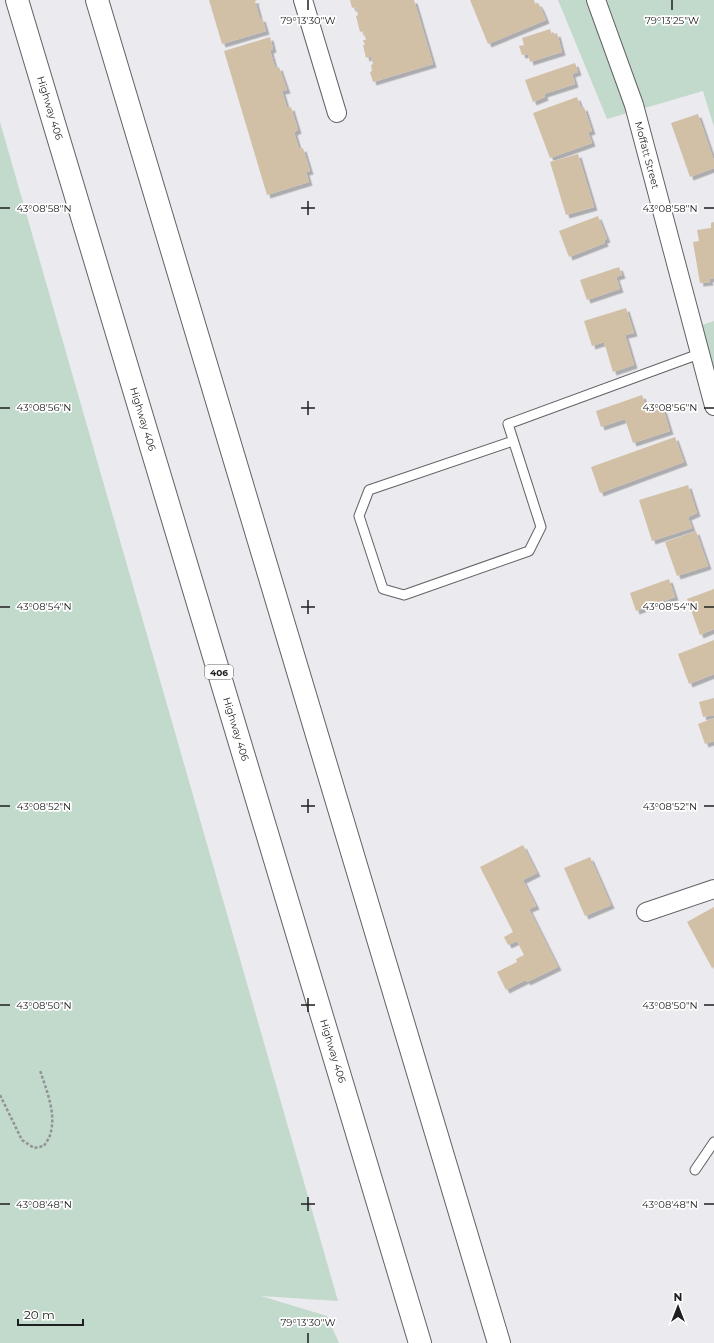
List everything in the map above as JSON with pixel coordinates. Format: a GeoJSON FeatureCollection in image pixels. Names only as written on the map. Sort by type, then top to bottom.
{"type":"FeatureCollection","features":[{"type":"Feature","properties":{"kind":"highway","name":"Highway 406"},"geometry":{"type":"LineString","coordinates":[[17,0],[420,1343]]}},
{"type":"Feature","properties":{"kind":"highway"},"geometry":{"type":"LineString","coordinates":[[97,0],[500,1343]]}},
{"type":"Feature","properties":{"kind":"street"},"geometry":{"type":"LineString","coordinates":[[303,0],[338,114]]}},
{"type":"Feature","properties":{"kind":"street","name":"Moffatt Street"},"geometry":{"type":"LineString","coordinates":[[596,0],[634,104],[714,406]]}},
{"type":"Feature","properties":{"kind":"street"},"geometry":{"type":"LineString","coordinates":[[646,912],[714,889]]}},
{"type":"Feature","properties":{"kind":"lane"},"geometry":{"type":"LineString","coordinates":[[513,441],[369,490],[359,516],[383,589],[404,595],[529,551],[541,527],[508,424],[699,354]]}},
{"type":"Feature","properties":{"kind":"lane"},"geometry":{"type":"LineString","coordinates":[[695,1170],[714,1142]]}},
{"type":"Feature","properties":{"kind":"path"},"geometry":{"type":"LineString","coordinates":[[0,1094],[22,1140],[34,1148],[44,1146],[50,1135],[52,1117],[49,1097],[40,1070]]}},
{"type":"Feature","properties":{"kind":"green space"},"geometry":{"type":"Polygon","coordinates":[[[558,0],[714,0],[714,127],[703,91],[607,119],[558,0]]]}},
{"type":"Feature","properties":{"kind":"green space"},"geometry":{"type":"Polygon","coordinates":[[[0,122],[338,1301],[261,1296],[327,1316],[339,1343],[0,1343],[0,122]]]}},
{"type":"Feature","properties":{"kind":"green space"},"geometry":{"type":"Polygon","coordinates":[[[714,321],[714,380],[696,327],[714,321]]]}},
{"type":"Feature","properties":{"kind":"building"},"geometry":{"type":"Polygon","coordinates":[[[209,0],[257,0],[255,1],[260,19],[262,18],[266,31],[222,44],[209,0]]]}},
{"type":"Feature","properties":{"kind":"building"},"geometry":{"type":"Polygon","coordinates":[[[350,0],[414,0],[433,64],[373,82],[370,72],[372,71],[371,65],[373,64],[371,56],[366,58],[363,40],[366,40],[363,31],[360,32],[356,16],[358,15],[356,7],[352,8],[350,0]]]}},
{"type":"Feature","properties":{"kind":"building"},"geometry":{"type":"Polygon","coordinates":[[[470,0],[534,0],[535,4],[538,3],[541,8],[546,20],[488,44],[470,0]]]}},
{"type":"Feature","properties":{"kind":"building"},"geometry":{"type":"Polygon","coordinates":[[[550,29],[552,35],[557,33],[562,52],[530,62],[528,54],[522,55],[519,46],[524,45],[522,38],[550,29]]]}},
{"type":"Feature","properties":{"kind":"building"},"geometry":{"type":"Polygon","coordinates":[[[270,37],[273,49],[270,50],[275,68],[279,67],[287,90],[282,91],[287,108],[291,107],[298,130],[294,132],[299,149],[303,148],[310,171],[306,172],[309,182],[267,195],[224,51],[270,37]]]}},
{"type":"Feature","properties":{"kind":"building"},"geometry":{"type":"Polygon","coordinates":[[[575,63],[578,72],[572,74],[575,84],[544,94],[545,97],[533,102],[525,80],[575,63]]]}},
{"type":"Feature","properties":{"kind":"building"},"geometry":{"type":"Polygon","coordinates":[[[577,97],[581,108],[584,107],[592,131],[588,132],[592,143],[550,158],[533,113],[577,97]]]}},
{"type":"Feature","properties":{"kind":"building"},"geometry":{"type":"Polygon","coordinates":[[[698,114],[714,161],[714,168],[690,177],[671,123],[698,114]]]}},
{"type":"Feature","properties":{"kind":"building"},"geometry":{"type":"Polygon","coordinates":[[[578,154],[594,207],[566,215],[550,162],[578,154]]]}},
{"type":"Feature","properties":{"kind":"building"},"geometry":{"type":"Polygon","coordinates":[[[598,216],[607,239],[604,240],[605,243],[569,257],[559,231],[598,216]]]}},
{"type":"Feature","properties":{"kind":"building"},"geometry":{"type":"Polygon","coordinates":[[[714,222],[714,278],[709,279],[710,282],[700,283],[693,242],[699,241],[697,230],[711,228],[711,223],[714,222]]]}},
{"type":"Feature","properties":{"kind":"building"},"geometry":{"type":"Polygon","coordinates":[[[619,267],[622,275],[616,277],[620,289],[587,300],[580,280],[619,267]]]}},
{"type":"Feature","properties":{"kind":"building"},"geometry":{"type":"Polygon","coordinates":[[[626,308],[634,333],[625,335],[634,365],[613,372],[604,342],[592,346],[584,321],[626,308]]]}},
{"type":"Feature","properties":{"kind":"building"},"geometry":{"type":"Polygon","coordinates":[[[642,395],[647,410],[662,405],[670,431],[633,443],[625,419],[601,427],[596,411],[642,395]]]}},
{"type":"Feature","properties":{"kind":"building"},"geometry":{"type":"Polygon","coordinates":[[[675,437],[684,462],[600,493],[591,467],[675,437]]]}},
{"type":"Feature","properties":{"kind":"building"},"geometry":{"type":"Polygon","coordinates":[[[688,485],[697,513],[688,517],[692,528],[652,541],[639,500],[688,485]]]}},
{"type":"Feature","properties":{"kind":"building"},"geometry":{"type":"Polygon","coordinates":[[[696,531],[708,566],[677,576],[665,542],[696,531]]]}},
{"type":"Feature","properties":{"kind":"building"},"geometry":{"type":"Polygon","coordinates":[[[669,579],[675,597],[636,611],[630,593],[669,579]]]}},
{"type":"Feature","properties":{"kind":"building"},"geometry":{"type":"Polygon","coordinates":[[[714,589],[714,629],[700,635],[687,599],[714,589]]]}},
{"type":"Feature","properties":{"kind":"building"},"geometry":{"type":"Polygon","coordinates":[[[714,640],[714,674],[689,684],[678,654],[714,640]]]}},
{"type":"Feature","properties":{"kind":"building"},"geometry":{"type":"Polygon","coordinates":[[[714,698],[714,715],[703,717],[699,702],[714,698]]]}},
{"type":"Feature","properties":{"kind":"building"},"geometry":{"type":"Polygon","coordinates":[[[714,718],[714,741],[705,744],[698,724],[714,718]]]}},
{"type":"Feature","properties":{"kind":"building"},"geometry":{"type":"Polygon","coordinates":[[[523,845],[537,873],[523,880],[536,906],[529,909],[558,967],[506,990],[497,972],[517,962],[516,959],[524,955],[517,941],[508,945],[504,937],[513,932],[480,867],[523,845]]]}},
{"type":"Feature","properties":{"kind":"building"},"geometry":{"type":"Polygon","coordinates":[[[590,857],[611,905],[585,916],[564,868],[590,857]]]}},
{"type":"Feature","properties":{"kind":"building"},"geometry":{"type":"Polygon","coordinates":[[[714,907],[714,967],[712,968],[687,922],[714,907]]]}}]}
